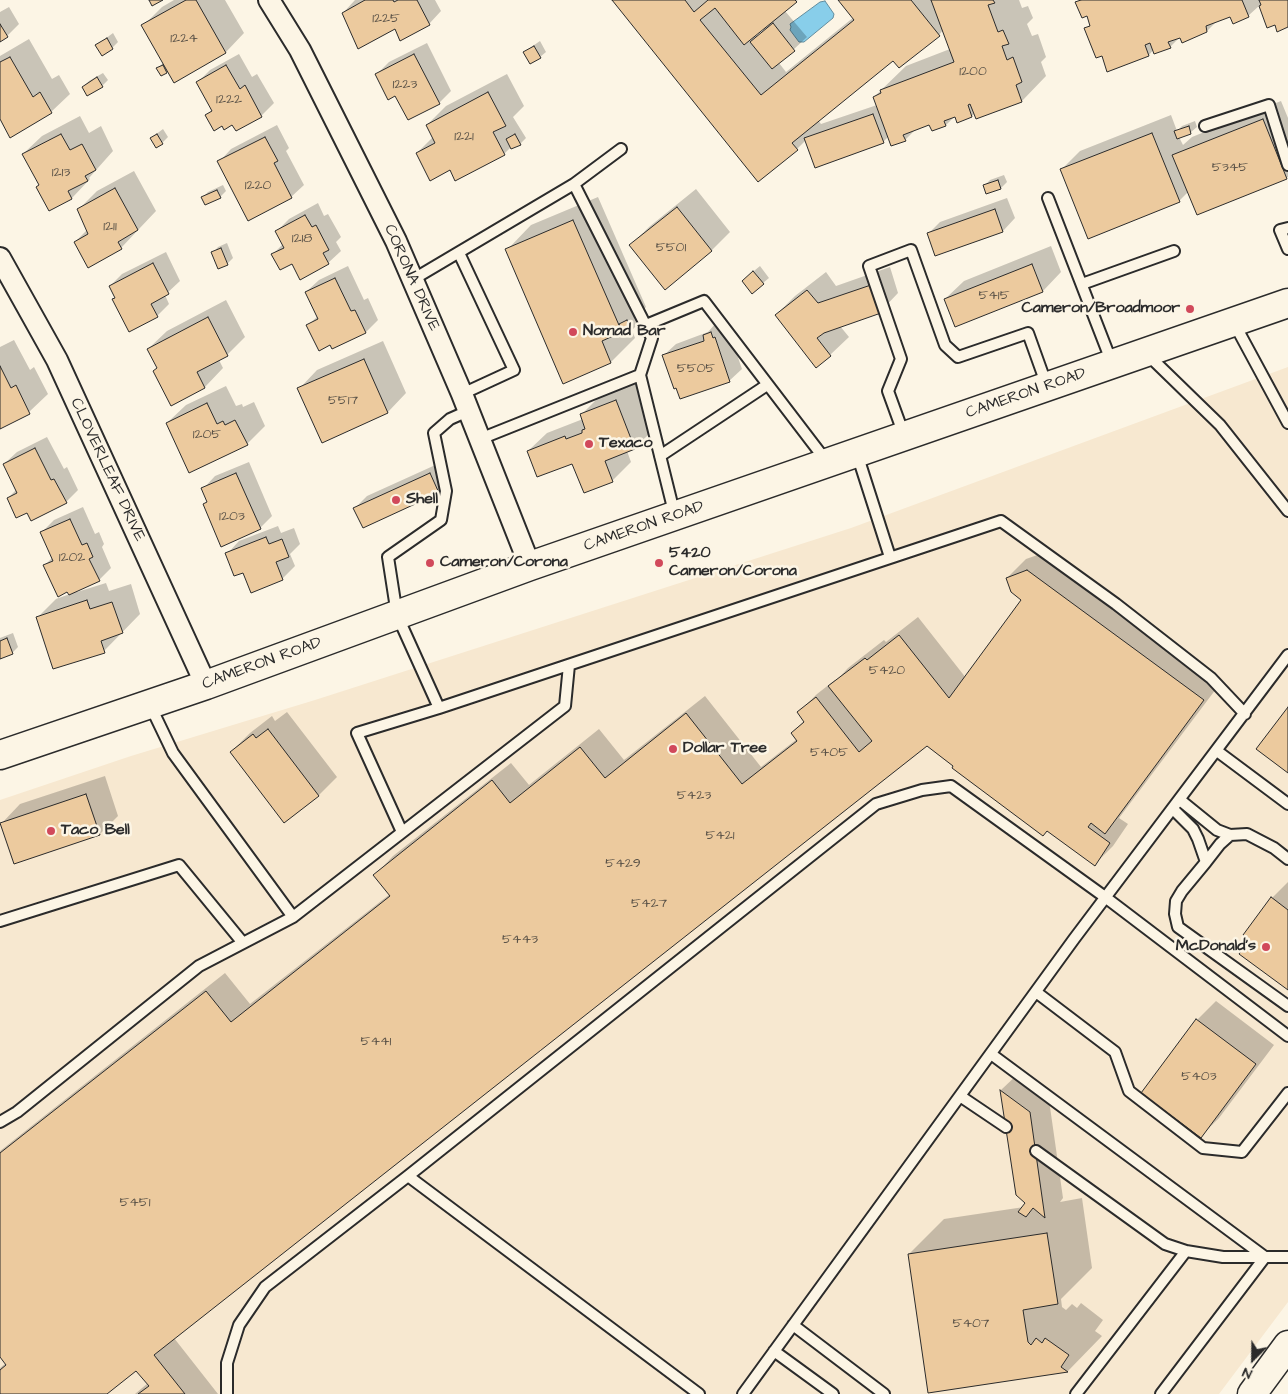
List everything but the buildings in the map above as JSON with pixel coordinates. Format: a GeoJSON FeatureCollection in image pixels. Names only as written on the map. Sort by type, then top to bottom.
{"type":"FeatureCollection","features":[{"type":"Feature","properties":{"kind":"main road","name":"CAMERON ROAD"},"geometry":{"type":"LineString","coordinates":[[0,755],[206,686],[530,566],[1288,303]]}},
{"type":"Feature","properties":{"kind":"main road"},"geometry":{"type":"LineString","coordinates":[[1252,1394],[1288,1345]]}},
{"type":"Feature","properties":{"kind":"street","name":"CORONA DRIVE"},"geometry":{"type":"LineString","coordinates":[[269,0],[300,50],[396,241],[465,402],[530,566]]}},
{"type":"Feature","properties":{"kind":"street","name":"CLOVERLEAF DRIVE"},"geometry":{"type":"LineString","coordinates":[[0,258],[57,360],[206,686]]}},
{"type":"Feature","properties":{"kind":"lane"},"geometry":{"type":"LineString","coordinates":[[1205,126],[1269,105],[1288,165]]}},
{"type":"Feature","properties":{"kind":"lane"},"geometry":{"type":"LineString","coordinates":[[412,280],[574,184],[621,149]]}},
{"type":"Feature","properties":{"kind":"lane"},"geometry":{"type":"LineString","coordinates":[[574,184],[652,338],[640,375],[675,517]]}},
{"type":"Feature","properties":{"kind":"lane"},"geometry":{"type":"LineString","coordinates":[[1048,198],[1112,364]]}},
{"type":"Feature","properties":{"kind":"lane"},"geometry":{"type":"LineString","coordinates":[[1288,228],[1280,230],[1288,249]]}},
{"type":"Feature","properties":{"kind":"lane"},"geometry":{"type":"LineString","coordinates":[[905,436],[888,391],[901,358],[869,266],[910,250],[945,345],[958,357],[1028,333],[1047,387]]}},
{"type":"Feature","properties":{"kind":"lane"},"geometry":{"type":"LineString","coordinates":[[1082,284],[1174,251]]}},
{"type":"Feature","properties":{"kind":"lane"},"geometry":{"type":"LineString","coordinates":[[439,708],[397,615],[388,557],[441,520],[446,491],[434,433],[465,402],[514,370],[459,253]]}},
{"type":"Feature","properties":{"kind":"lane"},"geometry":{"type":"LineString","coordinates":[[646,325],[704,301],[827,463]]}},
{"type":"Feature","properties":{"kind":"lane"},"geometry":{"type":"LineString","coordinates":[[1233,322],[1288,423]]}},
{"type":"Feature","properties":{"kind":"lane"},"geometry":{"type":"LineString","coordinates":[[1146,352],[1220,425],[1288,511]]}},
{"type":"Feature","properties":{"kind":"lane"},"geometry":{"type":"LineString","coordinates":[[480,439],[640,375]]}},
{"type":"Feature","properties":{"kind":"lane"},"geometry":{"type":"LineString","coordinates":[[660,456],[767,385]]}},
{"type":"Feature","properties":{"kind":"lane"},"geometry":{"type":"LineString","coordinates":[[857,453],[890,557]]}},
{"type":"Feature","properties":{"kind":"lane"},"geometry":{"type":"LineString","coordinates":[[402,832],[357,733],[570,665],[1002,521],[1116,604],[1210,678],[1245,714]]}},
{"type":"Feature","properties":{"kind":"lane"},"geometry":{"type":"LineString","coordinates":[[743,1394],[1105,898],[1288,655]]}},
{"type":"Feature","properties":{"kind":"lane"},"geometry":{"type":"LineString","coordinates":[[0,1122],[16,1112],[199,966],[293,917],[564,706],[570,665]]}},
{"type":"Feature","properties":{"kind":"lane"},"geometry":{"type":"LineString","coordinates":[[150,704],[172,753],[293,917]]}},
{"type":"Feature","properties":{"kind":"lane"},"geometry":{"type":"LineString","coordinates":[[1217,751],[1288,804]]}},
{"type":"Feature","properties":{"kind":"lane"},"geometry":{"type":"LineString","coordinates":[[227,1394],[227,1363],[238,1325],[265,1287],[408,1176],[876,804],[922,790],[951,786],[1105,898],[1288,1036]]}},
{"type":"Feature","properties":{"kind":"lane"},"geometry":{"type":"LineString","coordinates":[[1180,800],[1217,830],[1230,835],[1247,834],[1274,848],[1288,859]]}},
{"type":"Feature","properties":{"kind":"lane"},"geometry":{"type":"LineString","coordinates":[[1173,809],[1193,829],[1206,862]]}},
{"type":"Feature","properties":{"kind":"lane"},"geometry":{"type":"LineString","coordinates":[[1230,835],[1220,844],[1176,901],[1175,914],[1178,927],[1288,1006]]}},
{"type":"Feature","properties":{"kind":"lane"},"geometry":{"type":"LineString","coordinates":[[0,921],[179,865],[244,943]]}},
{"type":"Feature","properties":{"kind":"lane"},"geometry":{"type":"LineString","coordinates":[[1036,992],[1116,1052],[1129,1091],[1203,1148],[1242,1152],[1288,1093]]}},
{"type":"Feature","properties":{"kind":"lane"},"geometry":{"type":"LineString","coordinates":[[991,1054],[1265,1257]]}},
{"type":"Feature","properties":{"kind":"lane"},"geometry":{"type":"LineString","coordinates":[[960,1096],[1006,1127]]}},
{"type":"Feature","properties":{"kind":"lane"},"geometry":{"type":"LineString","coordinates":[[1036,1151],[1165,1244],[1186,1252],[1223,1257],[1288,1257]]}},
{"type":"Feature","properties":{"kind":"lane"},"geometry":{"type":"LineString","coordinates":[[408,1176],[699,1394]]}},
{"type":"Feature","properties":{"kind":"lane"},"geometry":{"type":"LineString","coordinates":[[1076,1394],[1186,1252]]}},
{"type":"Feature","properties":{"kind":"lane"},"geometry":{"type":"LineString","coordinates":[[1161,1394],[1265,1257]]}},
{"type":"Feature","properties":{"kind":"lane"},"geometry":{"type":"LineString","coordinates":[[793,1325],[884,1394]]}},
{"type":"Feature","properties":{"kind":"lane"},"geometry":{"type":"LineString","coordinates":[[774,1351],[833,1394]]}},
{"type":"Feature","properties":{"kind":"shaded area"},"geometry":{"type":"Polygon","coordinates":[[[1288,367],[1288,1302],[1219,1394],[0,1394],[0,800],[131,756],[315,700],[851,528],[1288,367]]]}},
{"type":"Feature","properties":{"kind":"water"},"geometry":{"type":"Polygon","coordinates":[[[825,1],[834,14],[833,18],[804,42],[799,42],[790,30],[790,24],[820,2],[825,1]]]}},
{"type":"Feature","properties":{"kind":"place","name":"Cameron/Broadmoor"},"geometry":{"type":"Point","coordinates":[1190,309]}},
{"type":"Feature","properties":{"kind":"place","name":"Nomad Bar"},"geometry":{"type":"Point","coordinates":[573,332]}},
{"type":"Feature","properties":{"kind":"place","name":"Texaco"},"geometry":{"type":"Point","coordinates":[589,444]}},
{"type":"Feature","properties":{"kind":"place","name":"Shell"},"geometry":{"type":"Point","coordinates":[396,500]}},
{"type":"Feature","properties":{"kind":"place","name":"Cameron/Corona"},"geometry":{"type":"Point","coordinates":[430,563]}},
{"type":"Feature","properties":{"kind":"place","name":"5420 Cameron/Corona"},"geometry":{"type":"Point","coordinates":[659,563]}},
{"type":"Feature","properties":{"kind":"place","name":"Dollar Tree"},"geometry":{"type":"Point","coordinates":[673,749]}},
{"type":"Feature","properties":{"kind":"place","name":"Taco Bell"},"geometry":{"type":"Point","coordinates":[51,831]}},
{"type":"Feature","properties":{"kind":"place","name":"McDonald's"},"geometry":{"type":"Point","coordinates":[1266,947]}}]}
